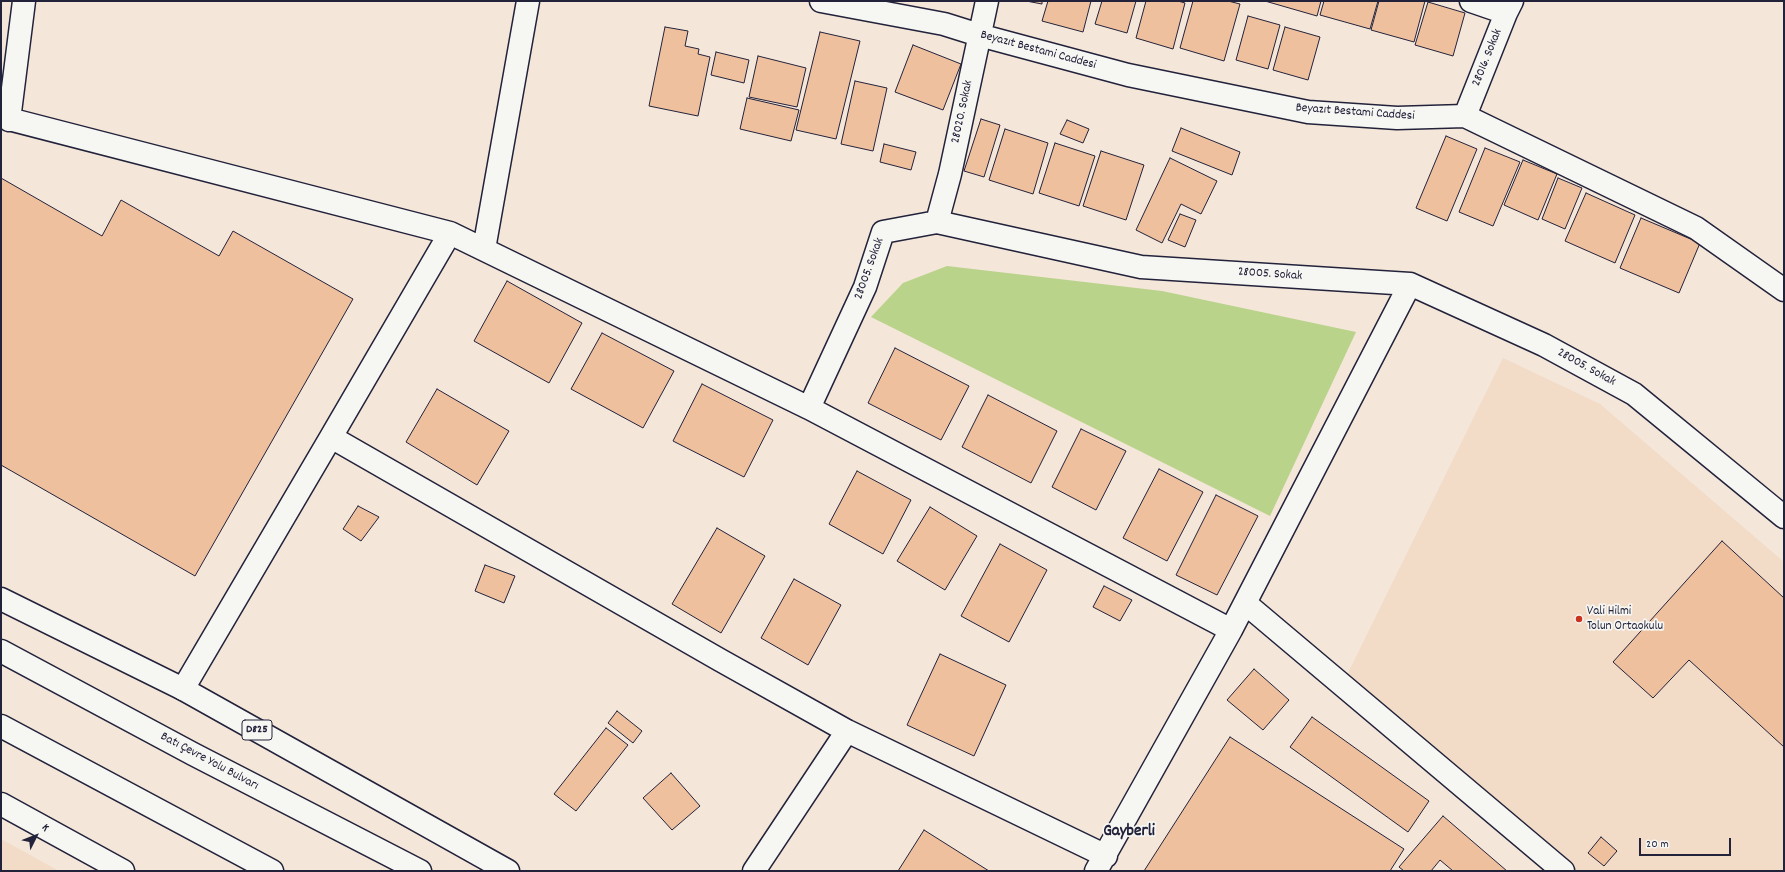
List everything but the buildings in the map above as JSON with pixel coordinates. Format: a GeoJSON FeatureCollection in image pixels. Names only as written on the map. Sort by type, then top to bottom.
{"type":"FeatureCollection","features":[{"type":"Feature","properties":{"kind":"main road"},"geometry":{"type":"LineString","coordinates":[[24,1],[5,119],[450,233],[809,408],[1231,630]]}},
{"type":"Feature","properties":{"kind":"main road"},"geometry":{"type":"LineString","coordinates":[[484,249],[528,1]]}},
{"type":"Feature","properties":{"kind":"main road","name":"Beyazıt Bestami Caddesi"},"geometry":{"type":"LineString","coordinates":[[821,1],[944,24],[1128,76],[1308,112],[1397,118],[1465,116],[1696,228],[1784,290]]}},
{"type":"Feature","properties":{"kind":"main road","name":"28020. Sokak"},"geometry":{"type":"LineString","coordinates":[[937,222],[950,174],[987,1]]}},
{"type":"Feature","properties":{"kind":"main road"},"geometry":{"type":"LineString","coordinates":[[1471,1],[1509,7]]}},
{"type":"Feature","properties":{"kind":"main road","name":"28016. Sokak"},"geometry":{"type":"LineString","coordinates":[[1465,116],[1509,7]]}},
{"type":"Feature","properties":{"kind":"main road","name":"28005. Sokak"},"geometry":{"type":"LineString","coordinates":[[809,408],[865,287],[884,232],[937,222],[1141,267],[1410,284],[1544,345],[1634,394],[1784,517]]}},
{"type":"Feature","properties":{"kind":"main road"},"geometry":{"type":"LineString","coordinates":[[183,689],[332,437],[450,233]]}},
{"type":"Feature","properties":{"kind":"main road"},"geometry":{"type":"LineString","coordinates":[[332,437],[713,656],[847,731],[1101,863],[1231,630],[1410,284]]}},
{"type":"Feature","properties":{"kind":"main road","name":"D825"},"geometry":{"type":"LineString","coordinates":[[1,599],[183,689],[508,871]]}},
{"type":"Feature","properties":{"kind":"main road"},"geometry":{"type":"LineString","coordinates":[[1245,603],[1563,871]]}},
{"type":"Feature","properties":{"kind":"main road","name":"Batı Çevre Yolu Bulvarı"},"geometry":{"type":"LineString","coordinates":[[1,651],[193,754],[420,871]]}},
{"type":"Feature","properties":{"kind":"main road"},"geometry":{"type":"LineString","coordinates":[[1,726],[272,871]]}},
{"type":"Feature","properties":{"kind":"main road"},"geometry":{"type":"LineString","coordinates":[[754,871],[847,731]]}},
{"type":"Feature","properties":{"kind":"main road"},"geometry":{"type":"LineString","coordinates":[[1,804],[123,871]]}},
{"type":"Feature","properties":{"kind":"shaded area","name":"Vali Hilmi Tolun Ortaokulu"},"geometry":{"type":"Polygon","coordinates":[[[1503,358],[1600,404],[1784,562],[1784,871],[1577,871],[1346,677],[1503,358]]]}},
{"type":"Feature","properties":{"kind":"shaded area"},"geometry":{"type":"Polygon","coordinates":[[[1,839],[59,871],[1,871],[1,839]]]}},
{"type":"Feature","properties":{"kind":"green space"},"geometry":{"type":"Polygon","coordinates":[[[947,266],[1162,291],[1356,332],[1270,516],[871,317],[903,283],[947,266]]]}},
{"type":"Feature","properties":{"kind":"place","name":"Vali Hilmi Tolun Ortaokulu"},"geometry":{"type":"Point","coordinates":[1579,619]}},
{"type":"Feature","properties":{"kind":"district","name":"Gayberli"},"geometry":{"type":"Point","coordinates":[1129,833]}}]}
